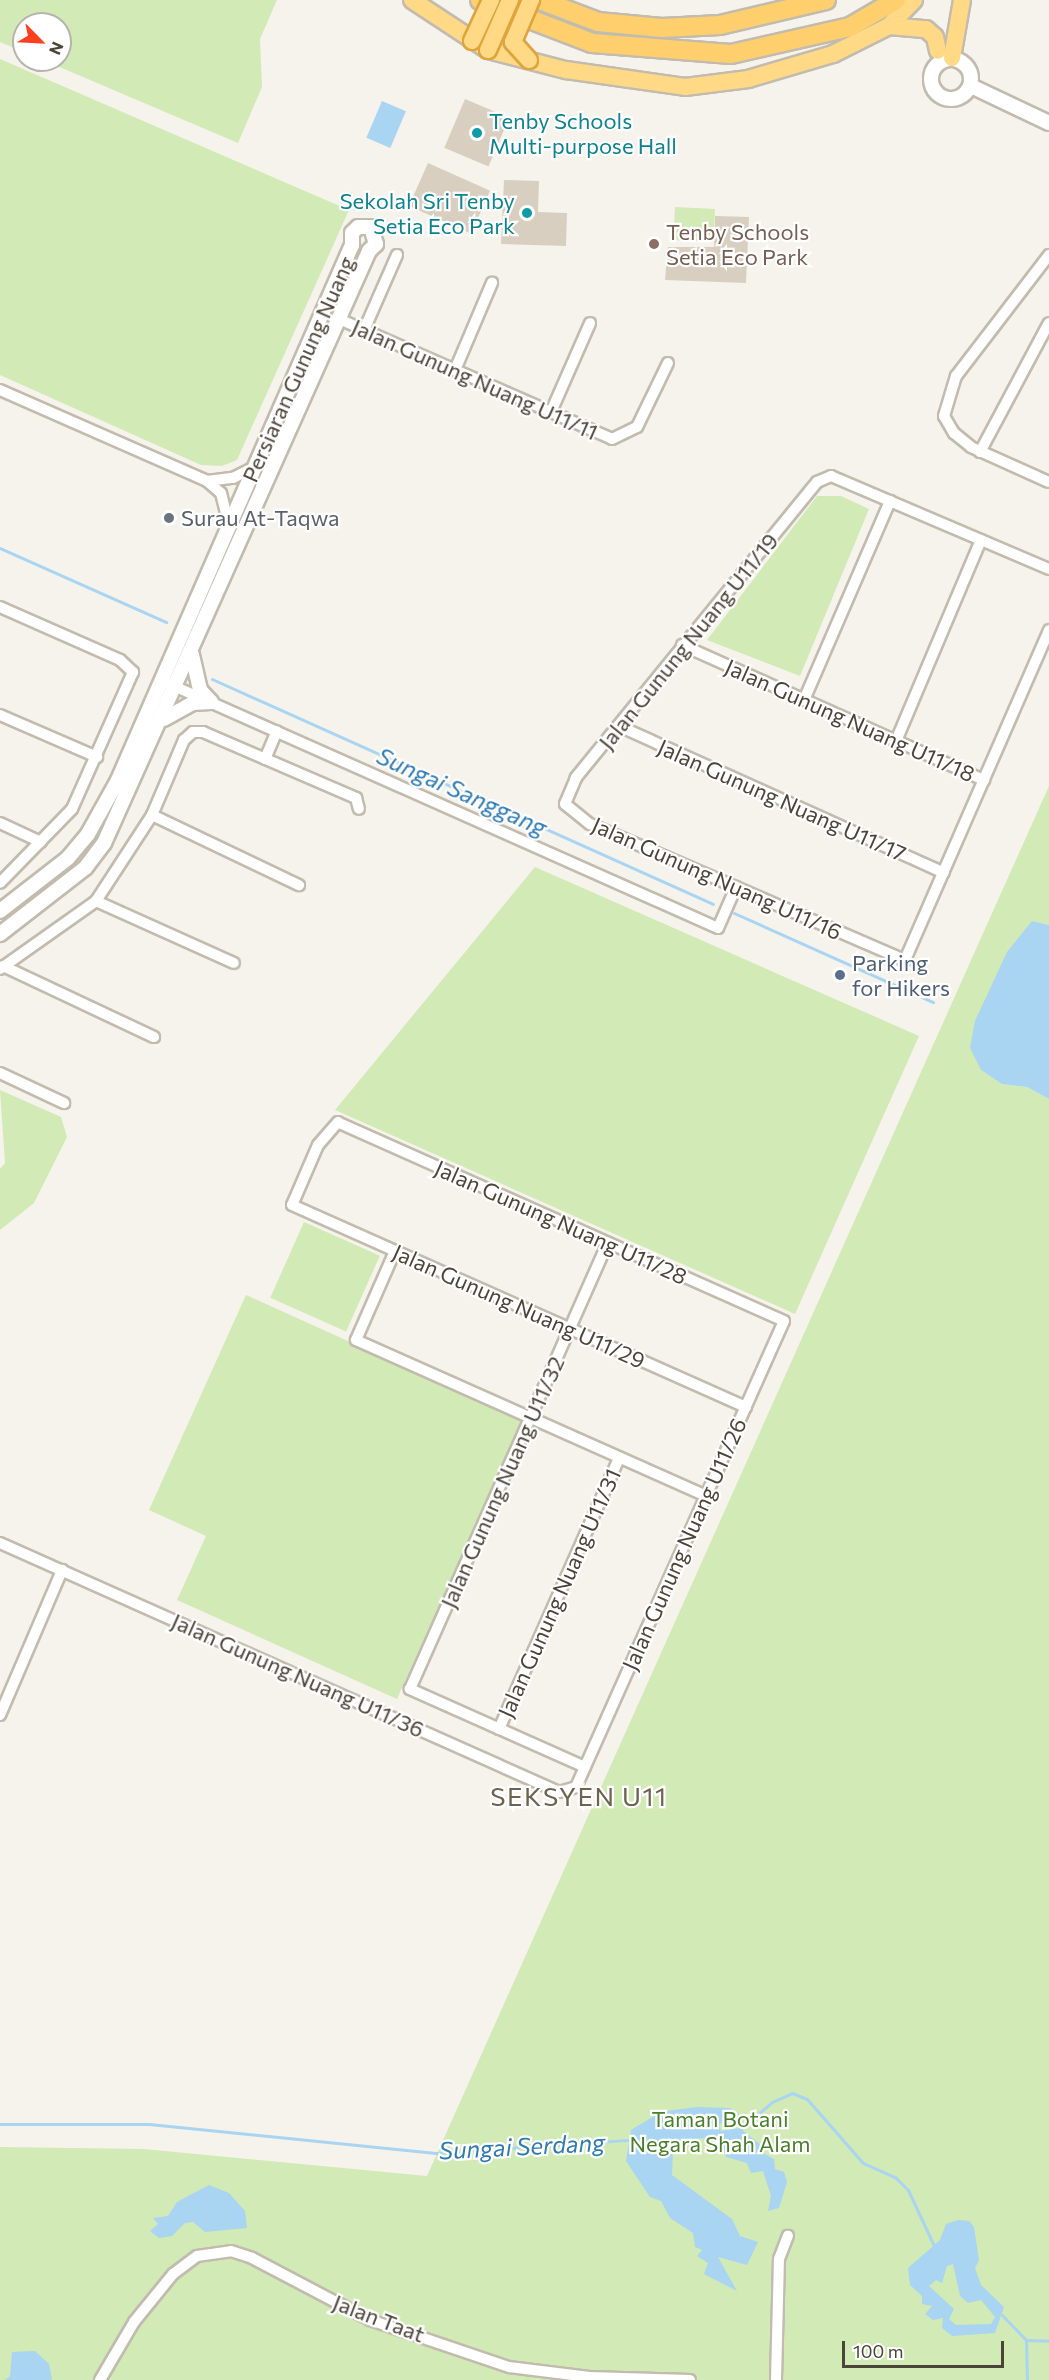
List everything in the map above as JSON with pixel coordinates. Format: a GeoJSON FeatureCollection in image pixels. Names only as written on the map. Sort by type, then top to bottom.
{"type":"FeatureCollection","features":[{"type":"Feature","properties":{"kind":"highway"},"geometry":{"type":"LineString","coordinates":[[412,0],[488,50],[529,60],[685,87],[759,76],[833,54],[889,26],[914,0]]}},
{"type":"Feature","properties":{"kind":"highway"},"geometry":{"type":"LineString","coordinates":[[480,0],[592,43],[731,54],[850,27],[896,0]]}},
{"type":"Feature","properties":{"kind":"highway"},"geometry":{"type":"LineString","coordinates":[[472,41],[490,0]]}},
{"type":"Feature","properties":{"kind":"highway"},"geometry":{"type":"LineString","coordinates":[[488,50],[510,0]]}},
{"type":"Feature","properties":{"kind":"highway"},"geometry":{"type":"LineString","coordinates":[[529,60],[513,42],[531,0]]}},
{"type":"Feature","properties":{"kind":"highway"},"geometry":{"type":"LineString","coordinates":[[540,0],[598,22],[662,28],[720,25],[826,0]]}},
{"type":"Feature","properties":{"kind":"highway"},"geometry":{"type":"LineString","coordinates":[[945,55],[962,0]]}},
{"type":"Feature","properties":{"kind":"highway"},"geometry":{"type":"LineString","coordinates":[[889,26],[917,24],[935,37],[945,55]]}},
{"type":"Feature","properties":{"kind":"street"},"geometry":{"type":"LineString","coordinates":[[945,55],[968,67],[970,86],[963,96],[951,99],[934,90],[931,78],[935,66],[945,55]]}},
{"type":"Feature","properties":{"kind":"street"},"geometry":{"type":"LineString","coordinates":[[970,86],[1049,123]]}},
{"type":"Feature","properties":{"kind":"street","name":"Persiaran Gunung Nuang"},"geometry":{"type":"LineString","coordinates":[[0,911],[68,858],[88,834],[162,680],[352,244],[352,234],[367,225],[377,235],[376,244],[369,251],[163,720],[104,843],[85,868],[0,934]]}},
{"type":"Feature","properties":{"kind":"street"},"geometry":{"type":"LineString","coordinates":[[364,330],[397,255]]}},
{"type":"Feature","properties":{"kind":"street"},"geometry":{"type":"LineString","coordinates":[[1049,255],[956,376],[945,400],[944,416],[954,433],[980,452],[1049,482]]}},
{"type":"Feature","properties":{"kind":"street"},"geometry":{"type":"LineString","coordinates":[[455,370],[492,283]]}},
{"type":"Feature","properties":{"kind":"street","name":"Jalan Gunung Nuang U11/11"},"geometry":{"type":"LineString","coordinates":[[339,319],[612,439],[638,427],[669,363]]}},
{"type":"Feature","properties":{"kind":"street"},"geometry":{"type":"LineString","coordinates":[[551,412],[590,323]]}},
{"type":"Feature","properties":{"kind":"street"},"geometry":{"type":"LineString","coordinates":[[980,452],[1049,323]]}},
{"type":"Feature","properties":{"kind":"street"},"geometry":{"type":"LineString","coordinates":[[0,390],[207,481],[220,493],[229,526]]}},
{"type":"Feature","properties":{"kind":"street"},"geometry":{"type":"LineString","coordinates":[[207,481],[233,478],[255,467]]}},
{"type":"Feature","properties":{"kind":"street","name":"Jalan Gunung Nuang U11/19"},"geometry":{"type":"LineString","coordinates":[[565,804],[576,778],[621,727],[682,645],[817,482],[831,476],[890,501]]}},
{"type":"Feature","properties":{"kind":"street"},"geometry":{"type":"LineString","coordinates":[[804,700],[890,501],[1049,569]]}},
{"type":"Feature","properties":{"kind":"street"},"geometry":{"type":"LineString","coordinates":[[896,741],[981,540]]}},
{"type":"Feature","properties":{"kind":"street"},"geometry":{"type":"LineString","coordinates":[[0,607],[120,660],[133,672],[72,809],[0,883]]}},
{"type":"Feature","properties":{"kind":"street"},"geometry":{"type":"LineString","coordinates":[[944,873],[1049,630]]}},
{"type":"Feature","properties":{"kind":"street","name":"Jalan Gunung Nuang U11/18"},"geometry":{"type":"LineString","coordinates":[[682,645],[984,780]]}},
{"type":"Feature","properties":{"kind":"street"},"geometry":{"type":"LineString","coordinates":[[192,653],[200,690],[212,702]]}},
{"type":"Feature","properties":{"kind":"street"},"geometry":{"type":"LineString","coordinates":[[162,680],[718,928],[736,887]]}},
{"type":"Feature","properties":{"kind":"street"},"geometry":{"type":"LineString","coordinates":[[163,720],[177,709],[212,702]]}},
{"type":"Feature","properties":{"kind":"street"},"geometry":{"type":"LineString","coordinates":[[0,715],[97,757]]}},
{"type":"Feature","properties":{"kind":"street","name":"Jalan Gunung Nuang U11/17"},"geometry":{"type":"LineString","coordinates":[[621,727],[944,873]]}},
{"type":"Feature","properties":{"kind":"street"},"geometry":{"type":"LineString","coordinates":[[265,759],[277,731]]}},
{"type":"Feature","properties":{"kind":"street"},"geometry":{"type":"LineString","coordinates":[[2,968],[96,901],[152,816],[184,740],[193,732],[265,759],[356,798],[359,809]]}},
{"type":"Feature","properties":{"kind":"street","name":"Jalan Gunung Nuang U11/16"},"geometry":{"type":"LineString","coordinates":[[565,804],[590,824],[906,960],[944,873]]}},
{"type":"Feature","properties":{"kind":"street"},"geometry":{"type":"LineString","coordinates":[[152,816],[299,885]]}},
{"type":"Feature","properties":{"kind":"street"},"geometry":{"type":"LineString","coordinates":[[0,823],[41,842]]}},
{"type":"Feature","properties":{"kind":"street"},"geometry":{"type":"LineString","coordinates":[[96,901],[234,963]]}},
{"type":"Feature","properties":{"kind":"street"},"geometry":{"type":"LineString","coordinates":[[2,968],[154,1036]]}},
{"type":"Feature","properties":{"kind":"street"},"geometry":{"type":"LineString","coordinates":[[0,1073],[64,1104]]}},
{"type":"Feature","properties":{"kind":"street","name":"Jalan Gunung Nuang U11/28"},"geometry":{"type":"LineString","coordinates":[[291,1205],[318,1145],[338,1122],[784,1321]]}},
{"type":"Feature","properties":{"kind":"street","name":"Jalan Gunung Nuang U11/29"},"geometry":{"type":"LineString","coordinates":[[291,1205],[746,1407]]}},
{"type":"Feature","properties":{"kind":"street","name":"Jalan Gunung Nuang U11/32"},"geometry":{"type":"LineString","coordinates":[[499,1729],[410,1689],[608,1242]]}},
{"type":"Feature","properties":{"kind":"street"},"geometry":{"type":"LineString","coordinates":[[395,1251],[356,1340],[706,1496]]}},
{"type":"Feature","properties":{"kind":"street","name":"Jalan Gunung Nuang U11/26"},"geometry":{"type":"LineString","coordinates":[[585,1767],[784,1321]]}},
{"type":"Feature","properties":{"kind":"street","name":"Jalan Gunung Nuang U11/31"},"geometry":{"type":"LineString","coordinates":[[499,1729],[619,1458]]}},
{"type":"Feature","properties":{"kind":"street","name":"Jalan Gunung Nuang U11/36"},"geometry":{"type":"LineString","coordinates":[[0,1543],[559,1791],[576,1787],[585,1767]]}},
{"type":"Feature","properties":{"kind":"street"},"geometry":{"type":"LineString","coordinates":[[0,1715],[62,1570]]}},
{"type":"Feature","properties":{"kind":"street"},"geometry":{"type":"LineString","coordinates":[[499,1729],[585,1767]]}},
{"type":"Feature","properties":{"kind":"street"},"geometry":{"type":"LineString","coordinates":[[776,2380],[779,2259],[788,2236]]}},
{"type":"Feature","properties":{"kind":"street","name":"Jalan Taat"},"geometry":{"type":"LineString","coordinates":[[100,2380],[134,2322],[173,2274],[197,2256],[231,2252],[252,2258],[370,2320],[509,2367],[690,2380]]}},
{"type":"Feature","properties":{"kind":"green space"},"geometry":{"type":"Polygon","coordinates":[[[0,0],[277,0],[260,39],[262,87],[238,143],[71,72],[72,12],[12,12],[12,47],[0,42],[0,0]]]}},
{"type":"Feature","properties":{"kind":"green space"},"geometry":{"type":"Polygon","coordinates":[[[0,59],[12,64],[12,72],[30,72],[349,210],[237,460],[222,466],[201,465],[0,375],[0,59]]]}},
{"type":"Feature","properties":{"kind":"green space"},"geometry":{"type":"Polygon","coordinates":[[[675,207],[715,209],[713,242],[673,240],[675,207]]]}},
{"type":"Feature","properties":{"kind":"green space"},"geometry":{"type":"Polygon","coordinates":[[[817,496],[841,496],[869,509],[800,676],[707,640],[817,496]]]}},
{"type":"Feature","properties":{"kind":"green space","name":"Taman Botani Negara Shah Alam"},"geometry":{"type":"Polygon","coordinates":[[[1049,786],[1049,925],[1032,921],[981,1070],[1002,1084],[1027,1087],[1049,1099],[1049,2380],[0,2380],[0,2147],[144,2149],[427,2176],[1049,786]]]}},
{"type":"Feature","properties":{"kind":"green space"},"geometry":{"type":"Polygon","coordinates":[[[535,867],[919,1036],[795,1314],[335,1110],[535,867]]]}},
{"type":"Feature","properties":{"kind":"green space"},"geometry":{"type":"Polygon","coordinates":[[[0,1090],[61,1117],[67,1137],[34,1203],[0,1230],[0,1169],[5,1163],[0,1090]]]}},
{"type":"Feature","properties":{"kind":"green space"},"geometry":{"type":"Polygon","coordinates":[[[304,1222],[380,1256],[346,1332],[270,1298],[304,1222]]]}},
{"type":"Feature","properties":{"kind":"green space"},"geometry":{"type":"Polygon","coordinates":[[[246,1295],[522,1420],[397,1699],[177,1600],[206,1536],[149,1510],[246,1295]]]}},
{"type":"Feature","properties":{"kind":"water"},"geometry":{"type":"Polygon","coordinates":[[[382,101],[406,111],[390,148],[366,138],[382,101]]]}},
{"type":"Feature","properties":{"kind":"water"},"geometry":{"type":"Polygon","coordinates":[[[1032,921],[1049,925],[1049,1099],[1027,1087],[1002,1084],[981,1070],[970,1048],[975,1021],[1007,952],[1032,921]]]}},
{"type":"Feature","properties":{"kind":"water"},"geometry":{"type":"Polygon","coordinates":[[[697,2107],[730,2108],[739,2114],[737,2120],[719,2124],[721,2131],[740,2128],[762,2146],[761,2152],[774,2159],[775,2169],[784,2172],[787,2182],[779,2208],[768,2211],[771,2196],[763,2171],[751,2173],[747,2163],[726,2157],[723,2147],[702,2138],[687,2140],[673,2149],[672,2175],[732,2219],[740,2236],[758,2242],[747,2265],[718,2257],[737,2291],[704,2274],[708,2263],[697,2256],[702,2250],[695,2247],[693,2233],[670,2218],[661,2201],[650,2197],[626,2161],[631,2130],[656,2115],[665,2115],[666,2111],[697,2107]]]}},
{"type":"Feature","properties":{"kind":"water"},"geometry":{"type":"Polygon","coordinates":[[[209,2185],[229,2193],[245,2211],[247,2228],[205,2232],[193,2222],[185,2223],[172,2236],[159,2238],[150,2231],[158,2224],[153,2218],[168,2216],[177,2202],[209,2185]]]}},
{"type":"Feature","properties":{"kind":"water"},"geometry":{"type":"Polygon","coordinates":[[[958,2220],[969,2221],[974,2227],[979,2260],[975,2268],[981,2285],[1004,2307],[995,2333],[952,2336],[942,2328],[943,2318],[933,2320],[925,2314],[932,2306],[922,2304],[922,2296],[910,2285],[908,2268],[940,2240],[946,2224],[958,2220]],[[953,2264],[947,2266],[942,2283],[936,2280],[929,2286],[954,2309],[949,2319],[956,2325],[991,2324],[995,2317],[981,2300],[968,2303],[960,2296],[953,2264]]]}},
{"type":"Feature","properties":{"kind":"water"},"geometry":{"type":"Polygon","coordinates":[[[35,2351],[49,2364],[52,2380],[5,2380],[10,2376],[12,2352],[35,2351]]]}},
{"type":"Feature","properties":{"kind":"building","name":"Tenby Schools Multi-purpose Hall"},"geometry":{"type":"Polygon","coordinates":[[[465,99],[509,118],[488,167],[444,148],[465,99]]]}},
{"type":"Feature","properties":{"kind":"building"},"geometry":{"type":"Polygon","coordinates":[[[428,163],[490,191],[471,234],[409,206],[428,163]]]}},
{"type":"Feature","properties":{"kind":"building","name":"Sekolah Sri Tenby Setia Eco Park"},"geometry":{"type":"Polygon","coordinates":[[[504,180],[539,181],[538,212],[567,213],[566,246],[501,244],[504,180]]]}},
{"type":"Feature","properties":{"kind":"building"},"geometry":{"type":"Polygon","coordinates":[[[715,216],[749,217],[746,283],[665,280],[668,247],[714,247],[715,216]]]}},
{"type":"Feature","properties":{"kind":"waterway","name":"Sungai Sanggang"},"geometry":{"type":"LineString","coordinates":[[0,548],[166,622]]}},
{"type":"Feature","properties":{"kind":"waterway","name":"Sungai Sanggang"},"geometry":{"type":"LineString","coordinates":[[212,679],[713,904]]}},
{"type":"Feature","properties":{"kind":"waterway","name":"Sungai Sanggang"},"geometry":{"type":"LineString","coordinates":[[734,913],[933,1002]]}},
{"type":"Feature","properties":{"kind":"waterway","name":"Sungai Serdang"},"geometry":{"type":"LineString","coordinates":[[738,2131],[772,2102],[792,2093],[807,2099],[863,2163],[896,2178],[908,2190],[936,2250]]}},
{"type":"Feature","properties":{"kind":"waterway","name":"Sungai Serdang"},"geometry":{"type":"LineString","coordinates":[[0,2124],[149,2124],[436,2153],[629,2140]]}},
{"type":"Feature","properties":{"kind":"waterway","name":"Sungai Serdang"},"geometry":{"type":"LineString","coordinates":[[1002,2315],[1026,2340],[1049,2341]]}},
{"type":"Feature","properties":{"kind":"waterway"},"geometry":{"type":"LineString","coordinates":[[1026,2340],[1027,2380]]}},
{"type":"Feature","properties":{"kind":"place","name":"Tenby Schools Multi-purpose Hall"},"geometry":{"type":"Point","coordinates":[477,133]}},
{"type":"Feature","properties":{"kind":"place","name":"Sekolah Sri Tenby Setia Eco Park"},"geometry":{"type":"Point","coordinates":[527,213]}},
{"type":"Feature","properties":{"kind":"place","name":"Tenby Schools Setia Eco Park"},"geometry":{"type":"Point","coordinates":[654,244]}},
{"type":"Feature","properties":{"kind":"place","name":"Surau At-Taqwa"},"geometry":{"type":"Point","coordinates":[169,518]}},
{"type":"Feature","properties":{"kind":"place","name":"Parking for Hikers"},"geometry":{"type":"Point","coordinates":[840,975]}},
{"type":"Feature","properties":{"kind":"district","name":"SEKSYEN U11"},"geometry":{"type":"Point","coordinates":[579,1796]}}]}
